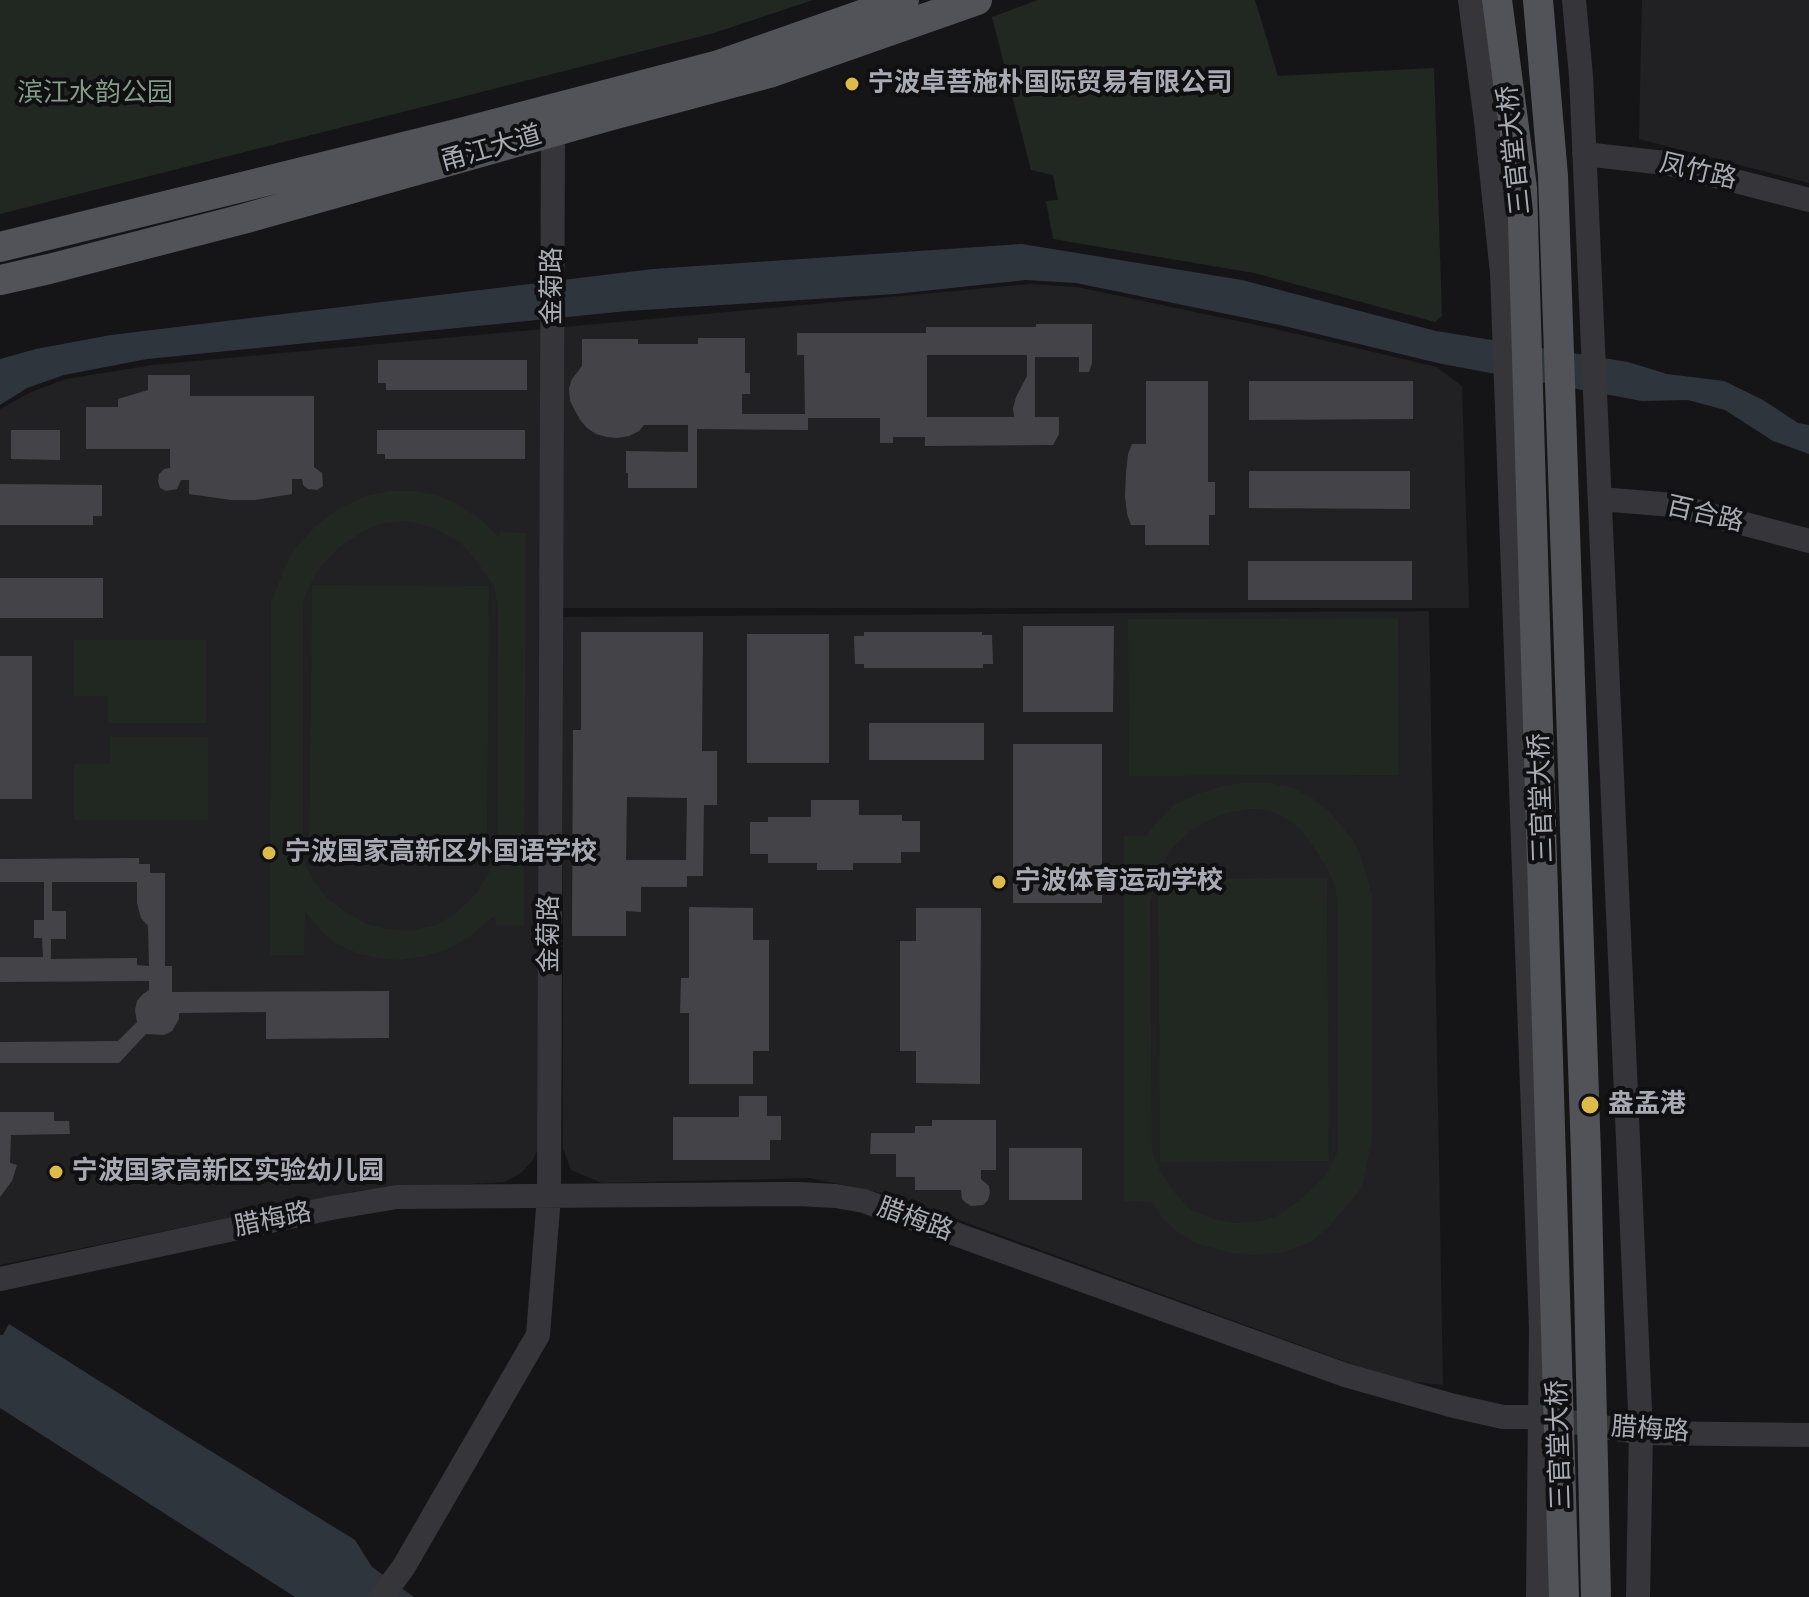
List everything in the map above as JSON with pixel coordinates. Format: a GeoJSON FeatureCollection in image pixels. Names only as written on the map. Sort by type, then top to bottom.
{"type":"FeatureCollection","features":[{"type":"Feature","properties":{"kind":"main road","name":"甬江大道"},"geometry":{"type":"LineString","coordinates":[[0,247],[449,136],[719,65],[904,0]]}},
{"type":"Feature","properties":{"kind":"main road","name":"甬江大道"},"geometry":{"type":"LineString","coordinates":[[0,280],[243,219],[769,73],[977,0]]}},
{"type":"Feature","properties":{"kind":"main road","name":"三官堂大桥"},"geometry":{"type":"LineString","coordinates":[[1497,0],[1522,188],[1564,1597]]}},
{"type":"Feature","properties":{"kind":"main road","name":"三官堂大桥"},"geometry":{"type":"LineString","coordinates":[[1538,0],[1553,176],[1585,1139],[1596,1597]]}},
{"type":"Feature","properties":{"kind":"street"},"geometry":{"type":"LineString","coordinates":[[1470,0],[1502,273],[1540,1313],[1538,1597]]}},
{"type":"Feature","properties":{"kind":"street"},"geometry":{"type":"LineString","coordinates":[[1574,0],[1581,76],[1641,1433],[1638,1597]]}},
{"type":"Feature","properties":{"kind":"street","name":"金菊路"},"geometry":{"type":"LineString","coordinates":[[381,1597],[403,1568],[538,1335],[549,1196],[553,131]]}},
{"type":"Feature","properties":{"kind":"street","name":"凤竹路"},"geometry":{"type":"LineString","coordinates":[[1584,154],[1665,163],[1809,200]]}},
{"type":"Feature","properties":{"kind":"street","name":"百合路"},"geometry":{"type":"LineString","coordinates":[[1600,499],[1673,505],[1809,541]]}},
{"type":"Feature","properties":{"kind":"street","name":"腊梅路"},"geometry":{"type":"LineString","coordinates":[[0,1279],[397,1197],[836,1196],[864,1201],[1345,1375],[1454,1406],[1503,1417],[1540,1417],[1641,1433],[1809,1435]]}},
{"type":"Feature","properties":{"kind":"shaded area"},"geometry":{"type":"Polygon","coordinates":[[[1642,0],[1809,0],[1809,183],[1639,139],[1642,0]]]}},
{"type":"Feature","properties":{"kind":"shaded area"},"geometry":{"type":"Polygon","coordinates":[[[1022,244],[1242,280],[1436,331],[1628,362],[1667,374],[1724,381],[1763,400],[1798,423],[1809,425],[1809,454],[1773,441],[1725,410],[1688,400],[1642,401],[1442,364],[1280,325],[1076,283],[1026,280],[895,294],[627,311],[147,359],[64,375],[27,388],[0,405],[0,359],[111,335],[653,269],[1022,244]]]}},
{"type":"Feature","properties":{"kind":"shaded area","name":"宁波国家高新区外国语学校"},"geometry":{"type":"Polygon","coordinates":[[[1031,284],[1077,287],[1437,367],[1462,386],[1469,608],[539,608],[539,1146],[533,1160],[522,1172],[505,1182],[362,1190],[0,1265],[0,409],[31,392],[66,379],[152,365],[1031,284]]]}},
{"type":"Feature","properties":{"kind":"shaded area","name":"宁波体育运动学校"},"geometry":{"type":"Polygon","coordinates":[[[1429,611],[1443,1385],[1401,1380],[1371,1371],[891,1195],[810,1178],[602,1183],[571,1170],[563,1148],[563,617],[1429,611]]]}},
{"type":"Feature","properties":{"kind":"shaded area"},"geometry":{"type":"Polygon","coordinates":[[[9,1324],[355,1540],[372,1567],[414,1597],[295,1597],[0,1408],[0,1335],[9,1324]]]}},
{"type":"Feature","properties":{"kind":"green space","name":"滨江水韵公园"},"geometry":{"type":"Polygon","coordinates":[[[0,0],[813,0],[714,33],[0,214],[0,0]]]}},
{"type":"Feature","properties":{"kind":"green space"},"geometry":{"type":"Polygon","coordinates":[[[1038,0],[1255,0],[1278,76],[1434,68],[1442,316],[1435,322],[1254,273],[1053,239],[1046,201],[1058,200],[1053,175],[1031,170],[992,17],[1038,0]]]}},
{"type":"Feature","properties":{"kind":"green space"},"geometry":{"type":"Polygon","coordinates":[[[390,491],[416,491],[440,496],[483,521],[499,538],[500,532],[526,533],[524,926],[496,926],[495,915],[468,938],[446,950],[402,960],[382,959],[359,954],[337,944],[305,911],[304,955],[270,955],[271,602],[296,547],[316,526],[340,508],[365,496],[390,491]],[[406,521],[383,523],[360,533],[338,548],[317,571],[303,605],[303,855],[315,883],[329,900],[367,924],[388,929],[412,930],[436,925],[455,914],[476,894],[497,852],[498,606],[494,586],[461,543],[432,527],[406,521]]]}},
{"type":"Feature","properties":{"kind":"green space"},"geometry":{"type":"Polygon","coordinates":[[[312,585],[489,586],[487,863],[309,862],[312,585]]]}},
{"type":"Feature","properties":{"kind":"green space"},"geometry":{"type":"Polygon","coordinates":[[[1398,618],[1399,775],[1129,776],[1128,619],[1398,618]]]}},
{"type":"Feature","properties":{"kind":"green space"},"geometry":{"type":"Polygon","coordinates":[[[74,640],[206,640],[206,723],[108,723],[108,696],[74,696],[74,640]]]}},
{"type":"Feature","properties":{"kind":"green space"},"geometry":{"type":"Polygon","coordinates":[[[110,737],[208,737],[208,820],[74,820],[74,764],[110,764],[110,737]]]}},
{"type":"Feature","properties":{"kind":"green space"},"geometry":{"type":"Polygon","coordinates":[[[1271,783],[1290,787],[1312,798],[1328,810],[1352,839],[1360,854],[1372,895],[1372,1140],[1362,1187],[1328,1228],[1309,1243],[1281,1253],[1230,1253],[1195,1243],[1163,1219],[1152,1202],[1124,1201],[1124,836],[1146,836],[1175,804],[1223,786],[1271,783]],[[1268,810],[1227,813],[1189,832],[1172,848],[1160,869],[1150,904],[1152,1152],[1174,1192],[1191,1210],[1235,1223],[1261,1221],[1279,1215],[1326,1175],[1338,1151],[1338,910],[1335,886],[1327,867],[1303,831],[1268,810]]]}},
{"type":"Feature","properties":{"kind":"green space"},"geometry":{"type":"Polygon","coordinates":[[[1327,878],[1329,1161],[1160,1162],[1158,879],[1327,878]]]}},
{"type":"Feature","properties":{"kind":"building"},"geometry":{"type":"Polygon","coordinates":[[[1036,324],[1092,324],[1092,363],[1089,372],[1079,372],[1079,357],[1035,357],[1035,417],[1059,417],[1059,434],[1053,445],[925,446],[925,437],[893,437],[893,443],[880,443],[880,418],[808,418],[808,430],[697,429],[697,488],[628,488],[626,451],[688,452],[688,425],[644,425],[629,436],[607,437],[587,428],[570,401],[572,379],[582,366],[582,339],[638,339],[638,344],[698,344],[698,338],[745,338],[745,373],[750,373],[750,394],[742,394],[742,414],[805,414],[804,355],[797,355],[797,333],[926,333],[926,327],[1036,327],[1036,324]],[[927,355],[927,417],[1014,417],[1016,397],[1027,376],[1027,355],[927,355]]]}},
{"type":"Feature","properties":{"kind":"building"},"geometry":{"type":"Polygon","coordinates":[[[378,360],[527,360],[527,390],[386,390],[386,383],[378,383],[378,360]]]}},
{"type":"Feature","properties":{"kind":"building"},"geometry":{"type":"Polygon","coordinates":[[[148,375],[190,375],[190,396],[314,396],[314,467],[322,473],[323,486],[317,490],[308,489],[302,479],[292,479],[292,494],[255,500],[189,494],[189,480],[181,480],[177,489],[166,491],[160,488],[158,481],[159,474],[170,468],[170,449],[86,449],[86,407],[118,407],[118,399],[148,390],[148,375]]]}},
{"type":"Feature","properties":{"kind":"building"},"geometry":{"type":"Polygon","coordinates":[[[1146,381],[1208,381],[1208,482],[1215,482],[1215,515],[1209,515],[1209,545],[1145,545],[1145,525],[1131,525],[1125,496],[1126,472],[1132,444],[1146,444],[1146,381]]]}},
{"type":"Feature","properties":{"kind":"building"},"geometry":{"type":"Polygon","coordinates":[[[1249,381],[1413,381],[1413,419],[1249,420],[1249,381]]]}},
{"type":"Feature","properties":{"kind":"building"},"geometry":{"type":"Polygon","coordinates":[[[11,430],[60,430],[60,460],[11,459],[11,430]]]}},
{"type":"Feature","properties":{"kind":"building"},"geometry":{"type":"Polygon","coordinates":[[[377,430],[525,430],[525,459],[385,459],[385,454],[377,454],[377,430]]]}},
{"type":"Feature","properties":{"kind":"building"},"geometry":{"type":"Polygon","coordinates":[[[1249,471],[1410,471],[1410,509],[1249,508],[1249,471]]]}},
{"type":"Feature","properties":{"kind":"building"},"geometry":{"type":"Polygon","coordinates":[[[0,484],[102,485],[102,516],[93,516],[93,525],[0,525],[0,484]]]}},
{"type":"Feature","properties":{"kind":"building"},"geometry":{"type":"Polygon","coordinates":[[[1248,561],[1412,561],[1412,600],[1248,600],[1248,561]]]}},
{"type":"Feature","properties":{"kind":"building"},"geometry":{"type":"Polygon","coordinates":[[[0,578],[103,578],[103,618],[0,618],[0,578]]]}},
{"type":"Feature","properties":{"kind":"building"},"geometry":{"type":"Polygon","coordinates":[[[1023,626],[1114,626],[1113,712],[1023,712],[1023,626]]]}},
{"type":"Feature","properties":{"kind":"building"},"geometry":{"type":"Polygon","coordinates":[[[581,632],[703,632],[702,751],[717,751],[717,805],[704,805],[703,876],[687,876],[687,887],[641,887],[641,912],[626,911],[626,936],[572,936],[573,730],[581,730],[581,632]],[[627,797],[626,860],[686,860],[687,798],[627,797]]]}},
{"type":"Feature","properties":{"kind":"building"},"geometry":{"type":"Polygon","coordinates":[[[864,632],[982,632],[982,635],[992,635],[993,664],[983,664],[983,668],[864,668],[864,664],[855,664],[854,636],[864,636],[864,632]]]}},
{"type":"Feature","properties":{"kind":"building"},"geometry":{"type":"Polygon","coordinates":[[[747,634],[829,634],[829,763],[747,763],[747,634]]]}},
{"type":"Feature","properties":{"kind":"building"},"geometry":{"type":"Polygon","coordinates":[[[0,656],[32,656],[32,799],[0,799],[0,656]]]}},
{"type":"Feature","properties":{"kind":"building"},"geometry":{"type":"Polygon","coordinates":[[[869,723],[984,723],[984,760],[869,760],[869,723]]]}},
{"type":"Feature","properties":{"kind":"building"},"geometry":{"type":"Polygon","coordinates":[[[1013,744],[1102,744],[1102,903],[1013,903],[1013,744]]]}},
{"type":"Feature","properties":{"kind":"building"},"geometry":{"type":"Polygon","coordinates":[[[811,800],[859,800],[859,815],[902,815],[902,821],[920,821],[920,852],[901,852],[901,863],[853,863],[853,870],[817,870],[817,863],[768,863],[768,854],[750,854],[750,822],[768,822],[768,817],[811,817],[811,800]]]}},
{"type":"Feature","properties":{"kind":"building"},"geometry":{"type":"Polygon","coordinates":[[[139,858],[139,864],[150,864],[150,873],[165,873],[165,966],[172,966],[172,992],[389,991],[389,1038],[266,1039],[266,1012],[179,1013],[172,1031],[164,1035],[146,1034],[119,1063],[0,1063],[0,1042],[118,1041],[137,1022],[137,1001],[149,990],[149,981],[0,982],[0,957],[43,957],[42,938],[34,938],[34,920],[44,920],[44,882],[0,882],[0,859],[139,858]],[[52,882],[52,911],[66,911],[66,939],[51,939],[51,959],[137,958],[137,965],[149,966],[148,926],[141,918],[137,903],[137,882],[52,882]]]}},
{"type":"Feature","properties":{"kind":"building"},"geometry":{"type":"Polygon","coordinates":[[[689,907],[753,908],[753,940],[769,940],[769,1051],[753,1051],[753,1084],[689,1084],[689,1013],[680,1013],[681,978],[689,978],[689,907]]]}},
{"type":"Feature","properties":{"kind":"building"},"geometry":{"type":"Polygon","coordinates":[[[916,908],[981,908],[980,1084],[916,1083],[916,1051],[900,1051],[900,941],[916,941],[916,908]]]}},
{"type":"Feature","properties":{"kind":"building"},"geometry":{"type":"Polygon","coordinates":[[[739,1096],[767,1096],[767,1116],[781,1116],[781,1140],[770,1140],[770,1160],[673,1160],[673,1117],[739,1117],[739,1096]]]}},
{"type":"Feature","properties":{"kind":"building"},"geometry":{"type":"Polygon","coordinates":[[[0,1112],[54,1112],[54,1121],[69,1121],[70,1134],[11,1135],[10,1163],[17,1165],[12,1181],[0,1197],[0,1112]]]}},
{"type":"Feature","properties":{"kind":"building"},"geometry":{"type":"Polygon","coordinates":[[[932,1120],[996,1120],[996,1170],[981,1170],[981,1179],[989,1186],[990,1193],[983,1205],[966,1203],[961,1190],[915,1190],[915,1177],[896,1177],[896,1154],[870,1154],[871,1133],[915,1133],[915,1126],[932,1126],[932,1120]]]}},
{"type":"Feature","properties":{"kind":"building"},"geometry":{"type":"Polygon","coordinates":[[[1009,1148],[1082,1148],[1082,1200],[1009,1200],[1009,1148]]]}},
{"type":"Feature","properties":{"kind":"place","name":"宁波卓菩施朴国际贸易有限公司"},"geometry":{"type":"Point","coordinates":[852,84]}},
{"type":"Feature","properties":{"kind":"place","name":"宁波国家高新区外国语学校"},"geometry":{"type":"Point","coordinates":[269,853]}},
{"type":"Feature","properties":{"kind":"place","name":"宁波体育运动学校"},"geometry":{"type":"Point","coordinates":[999,882]}},
{"type":"Feature","properties":{"kind":"place","name":"盎孟港"},"geometry":{"type":"Point","coordinates":[1590,1105]}},
{"type":"Feature","properties":{"kind":"place","name":"宁波国家高新区实验幼儿园"},"geometry":{"type":"Point","coordinates":[56,1172]}}]}
